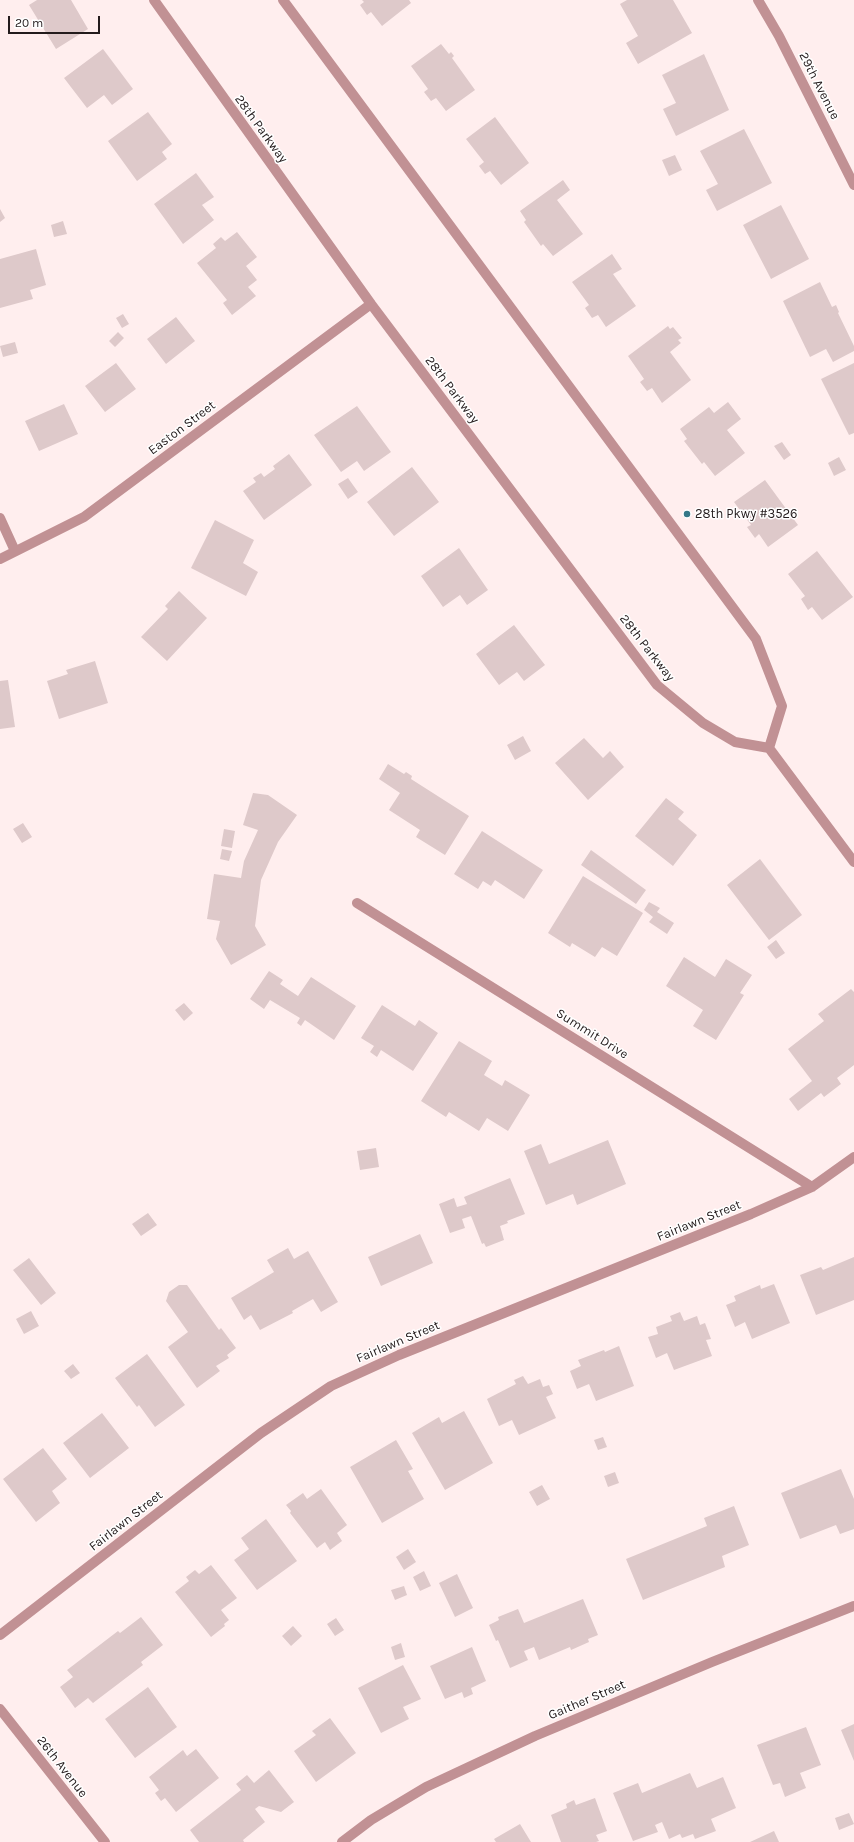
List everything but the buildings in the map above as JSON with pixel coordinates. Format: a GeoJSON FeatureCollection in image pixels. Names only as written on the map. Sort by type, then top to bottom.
{"type":"FeatureCollection","features":[{"type":"Feature","properties":{"kind":"street","name":"28th Parkway"},"geometry":{"type":"LineString","coordinates":[[154,0],[371,304],[657,685],[703,724],[735,742],[769,748]]}},
{"type":"Feature","properties":{"kind":"street"},"geometry":{"type":"LineString","coordinates":[[283,0],[756,639],[782,706],[769,748],[854,862]]}},
{"type":"Feature","properties":{"kind":"street","name":"29th Avenue"},"geometry":{"type":"LineString","coordinates":[[758,0],[779,36],[854,185]]}},
{"type":"Feature","properties":{"kind":"street","name":"Easton Street"},"geometry":{"type":"LineString","coordinates":[[0,559],[84,517],[371,304]]}},
{"type":"Feature","properties":{"kind":"street"},"geometry":{"type":"LineString","coordinates":[[0,518],[15,551]]}},
{"type":"Feature","properties":{"kind":"street","name":"Summit Drive"},"geometry":{"type":"LineString","coordinates":[[357,904],[812,1187]]}},
{"type":"Feature","properties":{"kind":"street","name":"Fairlawn Street"},"geometry":{"type":"LineString","coordinates":[[0,1635],[261,1433],[331,1386],[399,1355],[751,1214],[812,1187],[854,1157]]}},
{"type":"Feature","properties":{"kind":"street","name":"Gaither Street"},"geometry":{"type":"LineString","coordinates":[[342,1842],[371,1820],[426,1786],[522,1742],[712,1662],[854,1606]]}},
{"type":"Feature","properties":{"kind":"street","name":"26th Avenue"},"geometry":{"type":"LineString","coordinates":[[0,1709],[104,1842]]}},
{"type":"Feature","properties":{"kind":"place","name":"28th Pkwy #3526"},"geometry":{"type":"Point","coordinates":[687,514]}}]}
